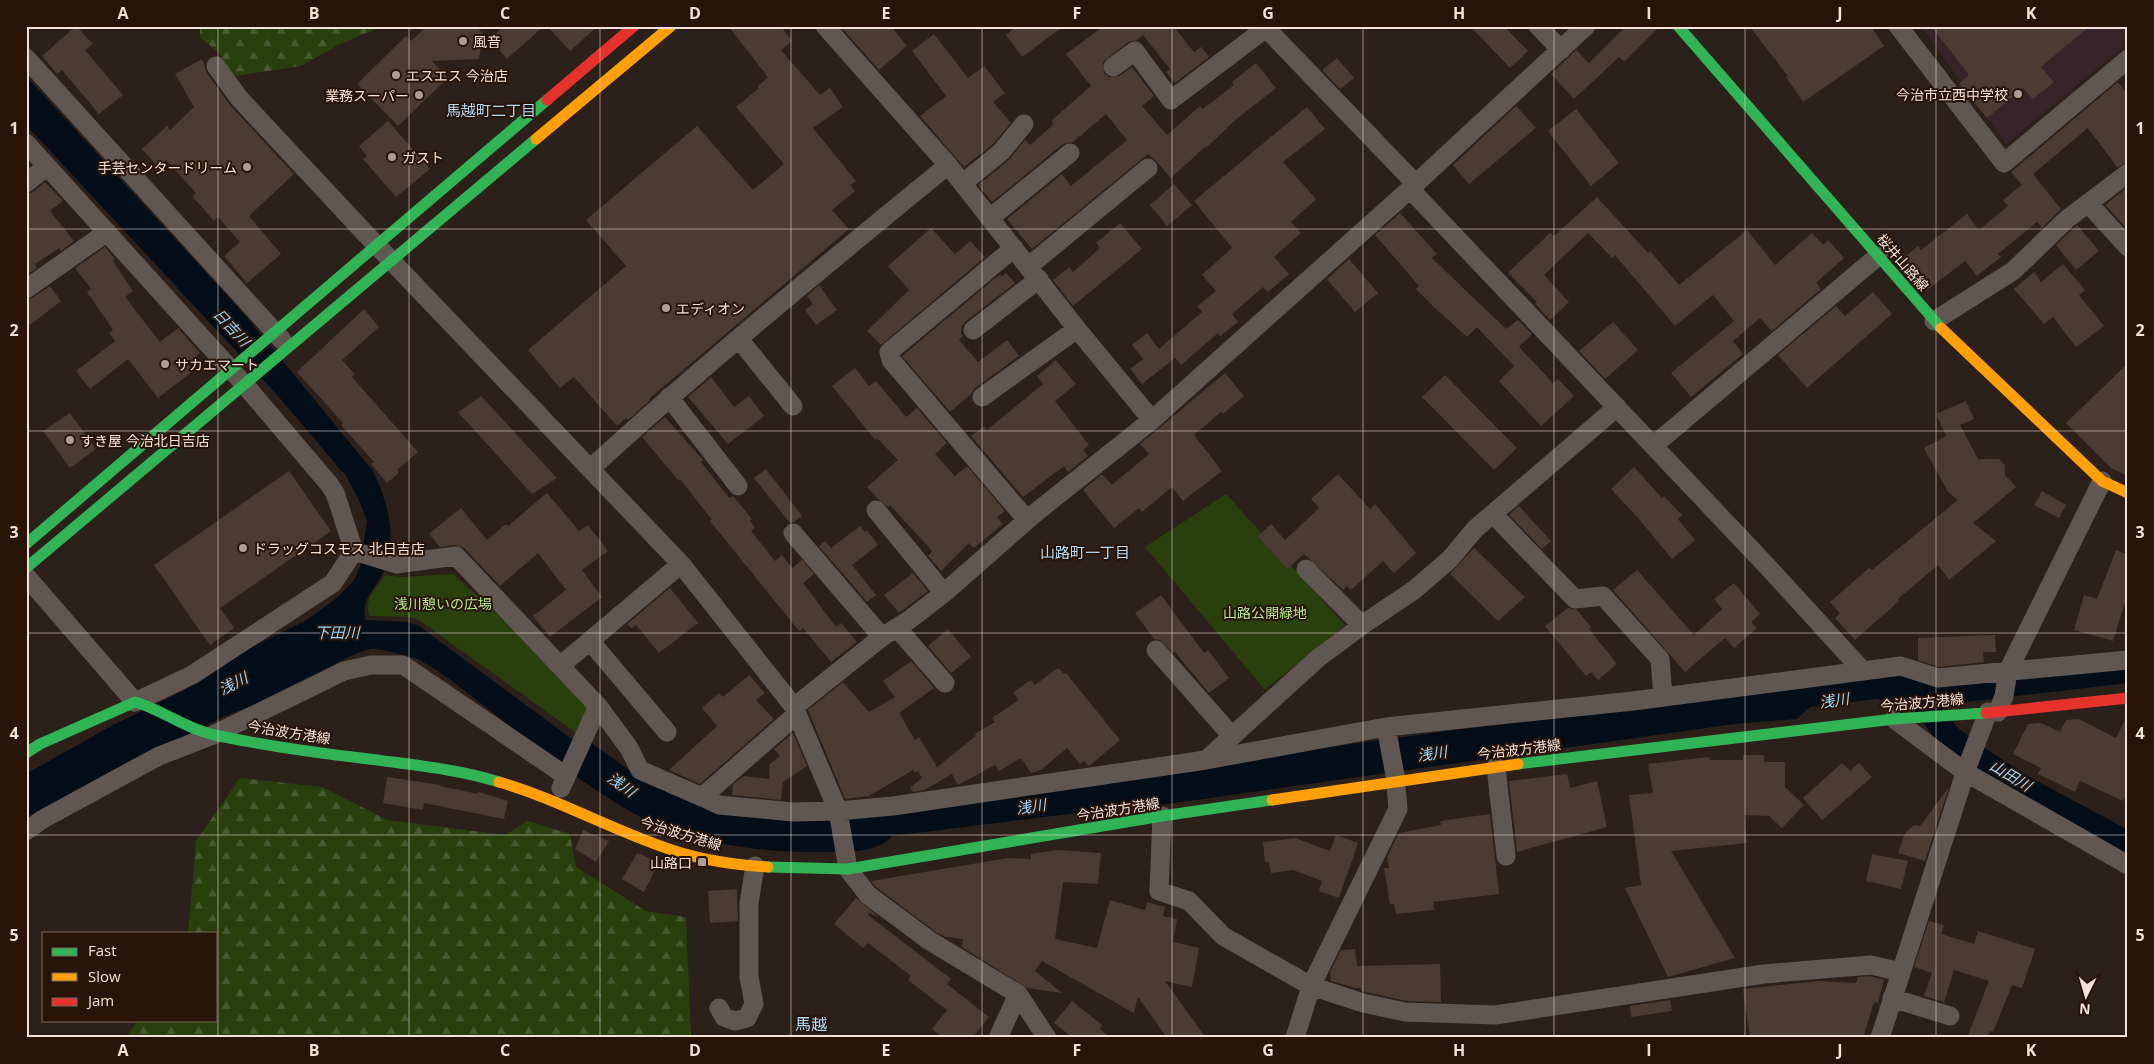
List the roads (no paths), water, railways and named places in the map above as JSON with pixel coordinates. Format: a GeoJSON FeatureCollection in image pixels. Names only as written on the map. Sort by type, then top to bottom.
{"type":"FeatureCollection","features":[{"type":"Feature","properties":{"kind":"main road"},"geometry":{"type":"LineString","coordinates":[[26,544],[634,26]]}},
{"type":"Feature","properties":{"kind":"main road"},"geometry":{"type":"LineString","coordinates":[[26,568],[671,26]]}},
{"type":"Feature","properties":{"kind":"main road","name":"桜井山路線"},"geometry":{"type":"LineString","coordinates":[[1678,26],[1934,321],[2102,480],[2128,493]]}},
{"type":"Feature","properties":{"kind":"main road","name":"今治波方港線"},"geometry":{"type":"LineString","coordinates":[[143,704],[205,733],[290,749],[432,768],[486,778],[556,801],[621,830],[678,851],[731,864],[796,869],[848,869],[1396,778],[1894,719],[2128,698]]}},
{"type":"Feature","properties":{"kind":"main road"},"geometry":{"type":"LineString","coordinates":[[26,753],[40,744],[143,704]]}},
{"type":"Feature","properties":{"kind":"street"},"geometry":{"type":"LineString","coordinates":[[825,26],[948,164],[1077,329],[1152,420]]}},
{"type":"Feature","properties":{"kind":"street"},"geometry":{"type":"LineString","coordinates":[[1538,26],[1561,50]]}},
{"type":"Feature","properties":{"kind":"street"},"geometry":{"type":"LineString","coordinates":[[702,797],[796,711],[890,633],[944,593],[1026,520],[1152,420],[1413,186],[1586,26]]}},
{"type":"Feature","properties":{"kind":"street"},"geometry":{"type":"LineString","coordinates":[[1898,26],[2004,163],[2128,59]]}},
{"type":"Feature","properties":{"kind":"street"},"geometry":{"type":"LineString","coordinates":[[1112,67],[1135,51],[1171,100],[1265,27],[1863,671]]}},
{"type":"Feature","properties":{"kind":"street"},"geometry":{"type":"LineString","coordinates":[[26,58],[288,347]]}},
{"type":"Feature","properties":{"kind":"street"},"geometry":{"type":"LineString","coordinates":[[216,66],[239,98],[376,245],[680,564],[796,711],[838,811],[848,869],[868,895],[930,941],[1018,994],[1047,1038]]}},
{"type":"Feature","properties":{"kind":"street"},"geometry":{"type":"LineString","coordinates":[[963,184],[1001,152],[1024,124]]}},
{"type":"Feature","properties":{"kind":"street"},"geometry":{"type":"LineString","coordinates":[[26,143],[231,369],[332,488],[355,551]]}},
{"type":"Feature","properties":{"kind":"street"},"geometry":{"type":"LineString","coordinates":[[990,218],[1070,153]]}},
{"type":"Feature","properties":{"kind":"street"},"geometry":{"type":"LineString","coordinates":[[590,469],[669,397],[791,293],[948,164]]}},
{"type":"Feature","properties":{"kind":"street"},"geometry":{"type":"LineString","coordinates":[[26,183],[47,166]]}},
{"type":"Feature","properties":{"kind":"street"},"geometry":{"type":"LineString","coordinates":[[973,330],[1148,168]]}},
{"type":"Feature","properties":{"kind":"street"},"geometry":{"type":"LineString","coordinates":[[1934,321],[2012,271],[2067,219],[2128,173]]}},
{"type":"Feature","properties":{"kind":"street"},"geometry":{"type":"LineString","coordinates":[[2088,203],[2128,247]]}},
{"type":"Feature","properties":{"kind":"street"},"geometry":{"type":"LineString","coordinates":[[26,289],[107,232]]}},
{"type":"Feature","properties":{"kind":"street"},"geometry":{"type":"LineString","coordinates":[[1014,248],[889,352],[891,360],[1026,520]]}},
{"type":"Feature","properties":{"kind":"street"},"geometry":{"type":"LineString","coordinates":[[1653,446],[1878,256]]}},
{"type":"Feature","properties":{"kind":"street"},"geometry":{"type":"LineString","coordinates":[[982,397],[1077,329]]}},
{"type":"Feature","properties":{"kind":"street"},"geometry":{"type":"LineString","coordinates":[[739,339],[793,406]]}},
{"type":"Feature","properties":{"kind":"street"},"geometry":{"type":"LineString","coordinates":[[669,397],[738,486]]}},
{"type":"Feature","properties":{"kind":"street"},"geometry":{"type":"LineString","coordinates":[[1206,760],[1317,659],[1421,584],[1450,559],[1475,530],[1617,407]]}},
{"type":"Feature","properties":{"kind":"street"},"geometry":{"type":"LineString","coordinates":[[1880,1038],[1966,771],[1994,709],[2008,671],[2102,480]]}},
{"type":"Feature","properties":{"kind":"street"},"geometry":{"type":"LineString","coordinates":[[876,510],[944,593]]}},
{"type":"Feature","properties":{"kind":"street"},"geometry":{"type":"LineString","coordinates":[[1494,514],[1575,599],[1602,596],[1660,659],[1663,697]]}},
{"type":"Feature","properties":{"kind":"street"},"geometry":{"type":"LineString","coordinates":[[793,533],[890,633],[945,683]]}},
{"type":"Feature","properties":{"kind":"street"},"geometry":{"type":"LineString","coordinates":[[355,551],[396,564],[456,556],[598,706],[629,748],[640,770],[719,804],[793,812],[838,811],[893,806],[1206,760],[1387,729],[1663,697],[1901,666],[1938,678],[2128,660]]}},
{"type":"Feature","properties":{"kind":"street"},"geometry":{"type":"LineString","coordinates":[[26,576],[143,704],[192,675],[333,583],[355,551]]}},
{"type":"Feature","properties":{"kind":"street"},"geometry":{"type":"LineString","coordinates":[[560,666],[680,564]]}},
{"type":"Feature","properties":{"kind":"street"},"geometry":{"type":"LineString","coordinates":[[1306,568],[1362,625]]}},
{"type":"Feature","properties":{"kind":"street"},"geometry":{"type":"LineString","coordinates":[[590,641],[667,732]]}},
{"type":"Feature","properties":{"kind":"street"},"geometry":{"type":"LineString","coordinates":[[1156,650],[1232,736]]}},
{"type":"Feature","properties":{"kind":"street"},"geometry":{"type":"LineString","coordinates":[[26,830],[159,756],[205,733],[344,671],[371,666],[403,665],[566,776]]}},
{"type":"Feature","properties":{"kind":"street"},"geometry":{"type":"LineString","coordinates":[[556,801],[598,706]]}},
{"type":"Feature","properties":{"kind":"street"},"geometry":{"type":"LineString","coordinates":[[1894,719],[1966,771],[2128,865]]}},
{"type":"Feature","properties":{"kind":"street"},"geometry":{"type":"LineString","coordinates":[[1295,1038],[1311,986],[1398,810],[1396,778],[1387,729]]}},
{"type":"Feature","properties":{"kind":"street"},"geometry":{"type":"LineString","coordinates":[[1496,767],[1506,856]]}},
{"type":"Feature","properties":{"kind":"street"},"geometry":{"type":"LineString","coordinates":[[1162,816],[1159,891],[1189,901],[1223,936],[1311,986],[1363,1004],[1405,1012],[1496,1015],[1764,974],[1871,965],[1901,972]]}},
{"type":"Feature","properties":{"kind":"street"},"geometry":{"type":"LineString","coordinates":[[719,1008],[724,1017],[736,1021],[747,1018],[754,1004],[749,977],[749,903],[756,866]]}},
{"type":"Feature","properties":{"kind":"street"},"geometry":{"type":"LineString","coordinates":[[998,1038],[1018,994]]}},
{"type":"Feature","properties":{"kind":"street"},"geometry":{"type":"LineString","coordinates":[[1892,998],[1950,1016]]}},
{"type":"Feature","properties":{"kind":"water"},"geometry":{"type":"Polygon","coordinates":[[[26,76],[245,315],[373,471],[387,509],[391,536],[387,562],[382,575],[366,601],[366,620],[407,622],[419,626],[576,742],[590,742],[633,773],[669,793],[703,805],[741,812],[1077,783],[1842,678],[2128,663],[2128,683],[1939,705],[1958,728],[1989,751],[2028,776],[2128,830],[2128,857],[1989,780],[1936,740],[1913,709],[1877,699],[1810,707],[1797,719],[1734,724],[1161,805],[1132,806],[892,836],[878,846],[859,851],[794,852],[769,850],[695,838],[648,821],[608,798],[573,774],[430,666],[404,655],[373,649],[365,650],[341,661],[278,696],[223,717],[124,769],[26,825],[26,774],[113,725],[183,691],[250,648],[307,620],[338,597],[354,580],[360,568],[367,521],[358,498],[346,476],[278,396],[26,125],[26,76]]]}},
{"type":"Feature","properties":{"kind":"place","name":"風音"},"geometry":{"type":"Point","coordinates":[463,41]}},
{"type":"Feature","properties":{"kind":"place","name":"エスエス 今治店"},"geometry":{"type":"Point","coordinates":[396,75]}},
{"type":"Feature","properties":{"kind":"place","name":"今治市立西中学校"},"geometry":{"type":"Point","coordinates":[2018,94]}},
{"type":"Feature","properties":{"kind":"place","name":"業務スーパー"},"geometry":{"type":"Point","coordinates":[419,95]}},
{"type":"Feature","properties":{"kind":"place","name":"ガスト"},"geometry":{"type":"Point","coordinates":[392,157]}},
{"type":"Feature","properties":{"kind":"place","name":"手芸センタードリーム"},"geometry":{"type":"Point","coordinates":[247,167]}},
{"type":"Feature","properties":{"kind":"place","name":"エディオン"},"geometry":{"type":"Point","coordinates":[666,308]}},
{"type":"Feature","properties":{"kind":"place","name":"サカエマート"},"geometry":{"type":"Point","coordinates":[165,364]}},
{"type":"Feature","properties":{"kind":"place","name":"すき屋 今治北日吉店"},"geometry":{"type":"Point","coordinates":[70,440]}},
{"type":"Feature","properties":{"kind":"place","name":"ドラッグコスモス 北日吉店"},"geometry":{"type":"Point","coordinates":[243,548]}},
{"type":"Feature","properties":{"kind":"place","name":"山路口"},"geometry":{"type":"Point","coordinates":[702,862]}},
{"type":"Feature","properties":{"kind":"district","name":"馬越町二丁目"},"geometry":{"type":"Point","coordinates":[491,110]}},
{"type":"Feature","properties":{"kind":"district","name":"山路町一丁目"},"geometry":{"type":"Point","coordinates":[1085,552]}},
{"type":"Feature","properties":{"kind":"district","name":"馬越"},"geometry":{"type":"Point","coordinates":[811,1024]}},
{"type":"Feature","properties":{"kind":"water label","name":"日吉川"},"geometry":{"type":"Point","coordinates":[232,327]}},
{"type":"Feature","properties":{"kind":"water label","name":"下田川"},"geometry":{"type":"Point","coordinates":[337,632]}},
{"type":"Feature","properties":{"kind":"water label","name":"浅川"},"geometry":{"type":"Point","coordinates":[233,683]}},
{"type":"Feature","properties":{"kind":"water label","name":"浅川"},"geometry":{"type":"Point","coordinates":[1834,700]}},
{"type":"Feature","properties":{"kind":"water label","name":"浅川"},"geometry":{"type":"Point","coordinates":[1432,753]}},
{"type":"Feature","properties":{"kind":"water label","name":"山田川"},"geometry":{"type":"Point","coordinates":[2011,775]}},
{"type":"Feature","properties":{"kind":"water label","name":"浅川"},"geometry":{"type":"Point","coordinates":[622,784]}},
{"type":"Feature","properties":{"kind":"water label","name":"浅川"},"geometry":{"type":"Point","coordinates":[1031,806]}},
{"type":"Feature","properties":{"kind":"park label","name":"浅川憩いの広場"},"geometry":{"type":"Point","coordinates":[443,603]}},
{"type":"Feature","properties":{"kind":"park label","name":"山路公開緑地"},"geometry":{"type":"Point","coordinates":[1265,612]}}]}
